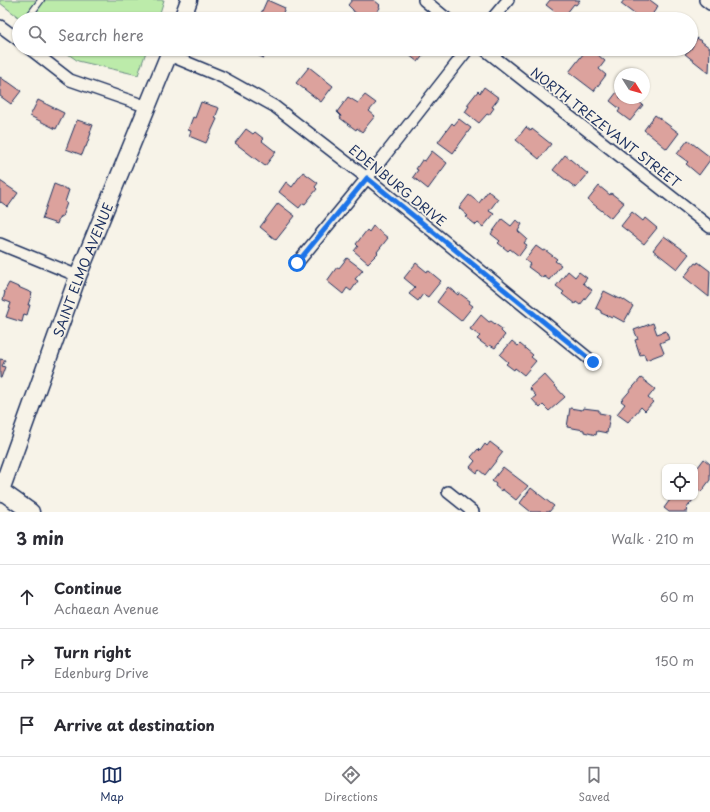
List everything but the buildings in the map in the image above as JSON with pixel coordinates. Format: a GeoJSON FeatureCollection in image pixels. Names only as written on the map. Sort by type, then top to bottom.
{"type":"FeatureCollection","features":[{"type":"Feature","properties":{"kind":"main road"},"geometry":{"type":"LineString","coordinates":[[185,12],[189,0]]}},
{"type":"Feature","properties":{"kind":"main road","name":"SAINT ELMO AVENUE"},"geometry":{"type":"LineString","coordinates":[[0,491],[78,276],[168,56]]}},
{"type":"Feature","properties":{"kind":"main road"},"geometry":{"type":"LineString","coordinates":[[0,491],[31,512]]}},
{"type":"Feature","properties":{"kind":"street"},"geometry":{"type":"LineString","coordinates":[[424,0],[439,12]]}},
{"type":"Feature","properties":{"kind":"street"},"geometry":{"type":"LineString","coordinates":[[498,12],[508,0]]}},
{"type":"Feature","properties":{"kind":"street"},"geometry":{"type":"LineString","coordinates":[[705,0],[710,4]]}},
{"type":"Feature","properties":{"kind":"street"},"geometry":{"type":"LineString","coordinates":[[0,26],[12,34]]}},
{"type":"Feature","properties":{"kind":"street"},"geometry":{"type":"LineString","coordinates":[[39,56],[70,80],[148,107]]}},
{"type":"Feature","properties":{"kind":"street","name":"EDENBURG DRIVE"},"geometry":{"type":"LineString","coordinates":[[178,56],[222,77],[274,106],[367,178],[593,362]]}},
{"type":"Feature","properties":{"kind":"street"},"geometry":{"type":"LineString","coordinates":[[297,263],[367,178],[463,56]]}},
{"type":"Feature","properties":{"kind":"street","name":"NORTH TREZEVANT STREET"},"geometry":{"type":"LineString","coordinates":[[493,56],[710,227]]}},
{"type":"Feature","properties":{"kind":"street"},"geometry":{"type":"LineString","coordinates":[[0,244],[78,276]]}},
{"type":"Feature","properties":{"kind":"street"},"geometry":{"type":"LineString","coordinates":[[448,492],[473,512]]}},
{"type":"Feature","properties":{"kind":"lane"},"geometry":{"type":"LineString","coordinates":[[32,12],[41,0]]}},
{"type":"Feature","properties":{"kind":"green space"},"geometry":{"type":"Polygon","coordinates":[[[0,0],[164,0],[160,12],[12,12],[0,3],[0,0]]]}},
{"type":"Feature","properties":{"kind":"green space"},"geometry":{"type":"Polygon","coordinates":[[[71,56],[145,56],[138,75],[78,61],[71,56]]]}},
{"type":"Feature","properties":{"kind":"route"},"geometry":{"type":"LineString","coordinates":[[297,263],[367,178],[593,362]]}}]}
